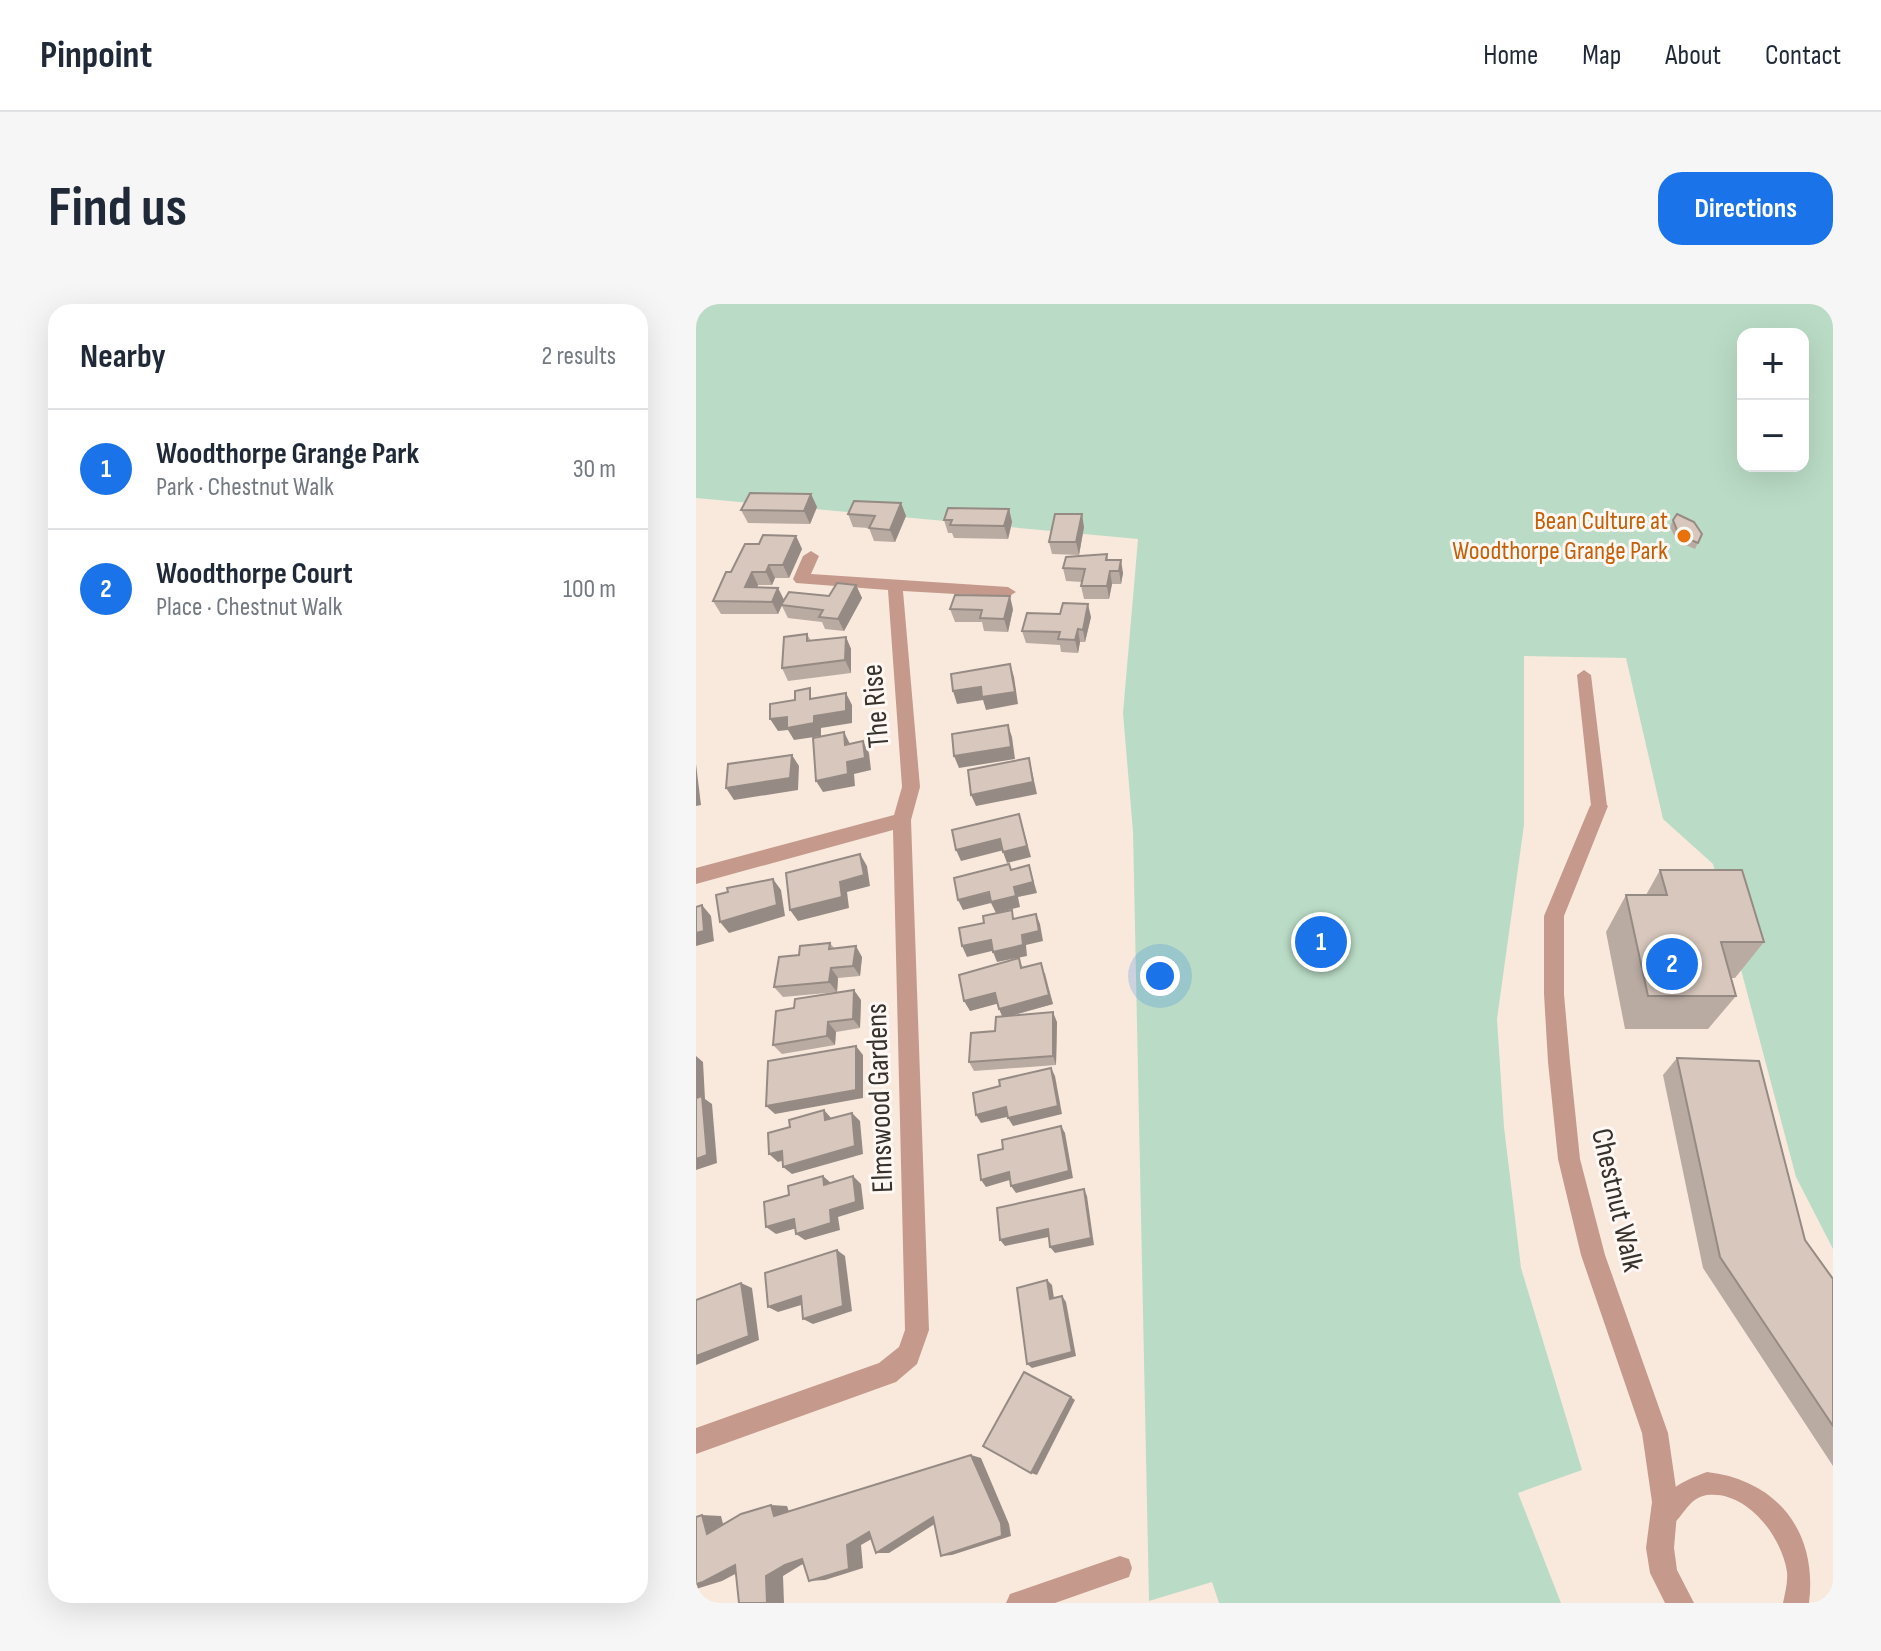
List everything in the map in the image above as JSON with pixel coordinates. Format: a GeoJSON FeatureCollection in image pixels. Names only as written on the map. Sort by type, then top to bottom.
{"type":"FeatureCollection","features":[{"type":"Feature","properties":{"kind":"street"},"geometry":{"type":"LineString","coordinates":[[811,556],[801,579],[1008,592]]}},
{"type":"Feature","properties":{"kind":"street","name":"The Rise"},"geometry":{"type":"LineString","coordinates":[[895,585],[911,787],[902,820]]}},
{"type":"Feature","properties":{"kind":"street","name":"Chestnut Walk"},"geometry":{"type":"LineString","coordinates":[[1599,806],[1554,916],[1559,1062],[1569,1159],[1593,1255],[1655,1433],[1664,1518],[1660,1548],[1664,1573],[1680,1603]]}},
{"type":"Feature","properties":{"kind":"street"},"geometry":{"type":"LineString","coordinates":[[696,876],[902,820]]}},
{"type":"Feature","properties":{"kind":"street","name":"Elmswood Gardens"},"geometry":{"type":"LineString","coordinates":[[696,1441],[887,1373],[908,1355],[917,1330],[902,820]]}},
{"type":"Feature","properties":{"kind":"lane"},"geometry":{"type":"LineString","coordinates":[[1584,675],[1599,806]]}},
{"type":"Feature","properties":{"kind":"lane"},"geometry":{"type":"LineString","coordinates":[[1664,1518],[1684,1492],[1703,1484],[1723,1484],[1745,1491],[1764,1505],[1781,1524],[1793,1547],[1799,1572],[1796,1603]]}},
{"type":"Feature","properties":{"kind":"lane"},"geometry":{"type":"LineString","coordinates":[[1019,1603],[1120,1568]]}},
{"type":"Feature","properties":{"kind":"green space"},"geometry":{"type":"Polygon","coordinates":[[[696,304],[1833,304],[1833,1249],[1796,1177],[1713,864],[1663,819],[1626,658],[1524,656],[1524,825],[1497,1019],[1504,1127],[1521,1268],[1582,1470],[1518,1493],[1561,1603],[1219,1603],[1212,1582],[1149,1601],[1133,832],[1123,713],[1138,539],[696,498],[696,304]]]}},
{"type":"Feature","properties":{"kind":"building"},"geometry":{"type":"Polygon","coordinates":[[[750,493],[811,494],[804,511],[741,510],[750,493]]]}},
{"type":"Feature","properties":{"kind":"building"},"geometry":{"type":"Polygon","coordinates":[[[854,501],[901,503],[890,530],[869,528],[875,516],[848,514],[854,501]]]}},
{"type":"Feature","properties":{"kind":"building"},"geometry":{"type":"Polygon","coordinates":[[[948,508],[1009,509],[1004,526],[950,525],[952,520],[944,520],[948,508]]]}},
{"type":"Feature","properties":{"kind":"building"},"geometry":{"type":"Polygon","coordinates":[[[1055,514],[1082,514],[1076,542],[1049,542],[1055,514]]]}},
{"type":"Feature","properties":{"kind":"building"},"geometry":{"type":"Polygon","coordinates":[[[1677,514],[1694,522],[1702,534],[1698,543],[1679,535],[1673,520],[1677,514]]]}},
{"type":"Feature","properties":{"kind":"building"},"geometry":{"type":"Polygon","coordinates":[[[763,535],[796,536],[783,565],[769,565],[766,572],[752,572],[745,587],[778,588],[772,602],[713,601],[726,572],[731,572],[745,544],[759,544],[763,535]]]}},
{"type":"Feature","properties":{"kind":"building"},"geometry":{"type":"Polygon","coordinates":[[[1107,554],[1106,560],[1121,560],[1119,571],[1110,571],[1107,586],[1081,586],[1085,569],[1063,568],[1066,557],[1107,554]]]}},
{"type":"Feature","properties":{"kind":"building"},"geometry":{"type":"Polygon","coordinates":[[[837,583],[856,585],[838,619],[819,617],[823,610],[781,605],[789,592],[829,596],[837,583]]]}},
{"type":"Feature","properties":{"kind":"building"},"geometry":{"type":"Polygon","coordinates":[[[955,595],[1010,596],[1004,619],[980,618],[982,610],[950,609],[955,595]]]}},
{"type":"Feature","properties":{"kind":"building"},"geometry":{"type":"Polygon","coordinates":[[[1063,603],[1088,604],[1083,630],[1078,629],[1075,640],[1058,639],[1060,632],[1022,631],[1027,613],[1060,614],[1063,603]]]}},
{"type":"Feature","properties":{"kind":"building"},"geometry":{"type":"Polygon","coordinates":[[[807,634],[807,641],[846,637],[845,660],[782,668],[784,637],[807,634]]]}},
{"type":"Feature","properties":{"kind":"building"},"geometry":{"type":"Polygon","coordinates":[[[1010,664],[1015,692],[982,697],[981,687],[953,691],[951,674],[1010,664]]]}},
{"type":"Feature","properties":{"kind":"building"},"geometry":{"type":"Polygon","coordinates":[[[810,688],[810,699],[846,693],[846,711],[814,716],[814,723],[787,728],[787,717],[770,719],[770,704],[795,700],[795,691],[810,688]]]}},
{"type":"Feature","properties":{"kind":"building"},"geometry":{"type":"Polygon","coordinates":[[[1008,725],[1011,747],[954,756],[952,734],[1008,725]]]}},
{"type":"Feature","properties":{"kind":"building"},"geometry":{"type":"Polygon","coordinates":[[[844,732],[845,745],[863,741],[865,758],[847,762],[848,774],[816,781],[813,738],[844,732]]]}},
{"type":"Feature","properties":{"kind":"building"},"geometry":{"type":"Polygon","coordinates":[[[792,755],[790,778],[726,788],[728,764],[792,755]]]}},
{"type":"Feature","properties":{"kind":"building"},"geometry":{"type":"Polygon","coordinates":[[[1029,758],[1033,782],[971,795],[968,770],[1029,758]]]}},
{"type":"Feature","properties":{"kind":"building"},"geometry":{"type":"Polygon","coordinates":[[[1019,814],[1027,846],[1003,852],[1000,839],[956,850],[952,830],[1019,814]]]}},
{"type":"Feature","properties":{"kind":"building"},"geometry":{"type":"Polygon","coordinates":[[[860,854],[864,875],[840,882],[842,897],[790,910],[786,873],[860,854]]]}},
{"type":"Feature","properties":{"kind":"building"},"geometry":{"type":"Polygon","coordinates":[[[1009,864],[1011,870],[1029,865],[1033,882],[1014,887],[1016,896],[991,902],[989,892],[958,900],[954,878],[1009,864]]]}},
{"type":"Feature","properties":{"kind":"building"},"geometry":{"type":"Polygon","coordinates":[[[1660,870],[1742,870],[1764,942],[1721,942],[1736,996],[1648,996],[1626,895],[1667,895],[1660,870]]]}},
{"type":"Feature","properties":{"kind":"building"},"geometry":{"type":"Polygon","coordinates":[[[773,879],[777,905],[720,922],[716,895],[728,892],[727,888],[773,879]]]}},
{"type":"Feature","properties":{"kind":"building"},"geometry":{"type":"Polygon","coordinates":[[[702,905],[704,931],[696,933],[696,907],[702,905]]]}},
{"type":"Feature","properties":{"kind":"building"},"geometry":{"type":"Polygon","coordinates":[[[1012,910],[1013,919],[1036,914],[1039,931],[1022,935],[1023,945],[993,952],[991,940],[962,946],[959,928],[984,923],[983,916],[1012,910]]]}},
{"type":"Feature","properties":{"kind":"building"},"geometry":{"type":"Polygon","coordinates":[[[830,943],[829,949],[856,946],[853,966],[831,968],[829,982],[774,987],[779,957],[799,955],[800,946],[830,943]]]}},
{"type":"Feature","properties":{"kind":"building"},"geometry":{"type":"Polygon","coordinates":[[[1019,958],[1021,968],[1041,963],[1049,995],[999,1009],[995,993],[964,1001],[959,975],[1019,958]]]}},
{"type":"Feature","properties":{"kind":"building"},"geometry":{"type":"Polygon","coordinates":[[[854,990],[853,1019],[828,1022],[827,1036],[773,1045],[776,1011],[794,1008],[795,999],[854,990]]]}},
{"type":"Feature","properties":{"kind":"building"},"geometry":{"type":"Polygon","coordinates":[[[1053,1012],[1053,1056],[969,1062],[971,1033],[995,1031],[996,1017],[1053,1012]]]}},
{"type":"Feature","properties":{"kind":"building"},"geometry":{"type":"Polygon","coordinates":[[[856,1046],[856,1090],[766,1106],[768,1061],[856,1046]]]}},
{"type":"Feature","properties":{"kind":"building"},"geometry":{"type":"Polygon","coordinates":[[[1677,1058],[1759,1061],[1805,1240],[1833,1279],[1833,1426],[1720,1257],[1677,1058]]]}},
{"type":"Feature","properties":{"kind":"building"},"geometry":{"type":"Polygon","coordinates":[[[1051,1068],[1058,1106],[1008,1118],[1006,1107],[976,1115],[973,1093],[1000,1086],[999,1080],[1051,1068]]]}},
{"type":"Feature","properties":{"kind":"building"},"geometry":{"type":"Polygon","coordinates":[[[702,1096],[707,1155],[696,1159],[696,1098],[702,1096]]]}},
{"type":"Feature","properties":{"kind":"building"},"geometry":{"type":"Polygon","coordinates":[[[824,1110],[825,1120],[852,1113],[855,1146],[783,1167],[782,1151],[769,1154],[768,1133],[790,1127],[789,1120],[824,1110]]]}},
{"type":"Feature","properties":{"kind":"building"},"geometry":{"type":"Polygon","coordinates":[[[1061,1126],[1069,1171],[1011,1186],[1009,1172],[981,1180],[978,1155],[1003,1149],[1002,1140],[1061,1126]]]}},
{"type":"Feature","properties":{"kind":"building"},"geometry":{"type":"Polygon","coordinates":[[[823,1176],[824,1185],[853,1176],[856,1202],[830,1210],[831,1223],[796,1234],[794,1219],[766,1227],[764,1202],[789,1195],[788,1186],[823,1176]]]}},
{"type":"Feature","properties":{"kind":"building"},"geometry":{"type":"Polygon","coordinates":[[[1084,1189],[1091,1238],[1050,1247],[1048,1229],[1000,1240],[997,1208],[1084,1189]]]}},
{"type":"Feature","properties":{"kind":"building"},"geometry":{"type":"Polygon","coordinates":[[[837,1250],[843,1306],[803,1319],[801,1296],[768,1307],[765,1273],[837,1250]]]}},
{"type":"Feature","properties":{"kind":"building"},"geometry":{"type":"Polygon","coordinates":[[[1047,1280],[1050,1299],[1062,1296],[1072,1352],[1027,1364],[1017,1288],[1047,1280]]]}},
{"type":"Feature","properties":{"kind":"building"},"geometry":{"type":"Polygon","coordinates":[[[741,1283],[749,1336],[696,1356],[696,1300],[741,1283]]]}},
{"type":"Feature","properties":{"kind":"building"},"geometry":{"type":"Polygon","coordinates":[[[1024,1372],[1071,1397],[1031,1473],[983,1446],[1024,1372]]]}},
{"type":"Feature","properties":{"kind":"building"},"geometry":{"type":"Polygon","coordinates":[[[971,1455],[1001,1523],[1002,1536],[941,1556],[933,1517],[876,1553],[869,1532],[847,1545],[849,1569],[809,1581],[802,1559],[766,1576],[767,1603],[739,1603],[735,1565],[696,1584],[696,1517],[702,1515],[707,1534],[741,1514],[771,1505],[774,1516],[971,1455]]]}},
{"type":"Feature","properties":{"kind":"place","name":"Bean Culture at Woodthorpe Grange Park"},"geometry":{"type":"Point","coordinates":[1684,536]}},
{"type":"Feature","properties":{"kind":"place","name":"Woodthorpe Grange Park"},"geometry":{"type":"Point","coordinates":[1321,942]}},
{"type":"Feature","properties":{"kind":"place","name":"Woodthorpe Court"},"geometry":{"type":"Point","coordinates":[1672,964]}}]}
